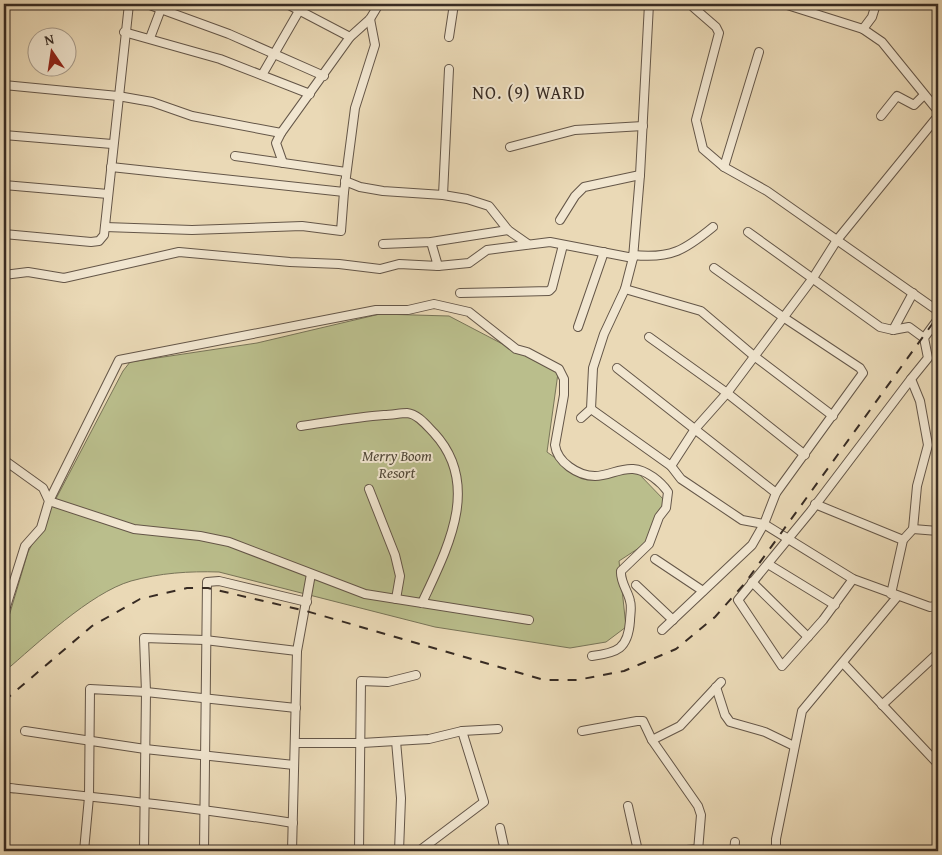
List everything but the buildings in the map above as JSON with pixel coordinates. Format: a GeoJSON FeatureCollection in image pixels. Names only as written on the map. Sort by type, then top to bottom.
{"type":"FeatureCollection","features":[{"type":"Feature","properties":{"kind":"street"},"geometry":{"type":"LineString","coordinates":[[4,234],[91,242],[99,241],[104,235],[128,4]]}},
{"type":"Feature","properties":{"kind":"street"},"geometry":{"type":"LineString","coordinates":[[147,4],[229,34],[324,76]]}},
{"type":"Feature","properties":{"kind":"street"},"geometry":{"type":"LineString","coordinates":[[287,4],[302,7],[350,37]]}},
{"type":"Feature","properties":{"kind":"street"},"geometry":{"type":"LineString","coordinates":[[283,163],[276,143],[281,133],[324,76],[350,37],[370,19],[379,4]]}},
{"type":"Feature","properties":{"kind":"street"},"geometry":{"type":"LineString","coordinates":[[449,37],[454,4]]}},
{"type":"Feature","properties":{"kind":"street"},"geometry":{"type":"LineString","coordinates":[[581,418],[590,409],[593,368],[604,334],[625,290],[633,256],[640,175],[649,4]]}},
{"type":"Feature","properties":{"kind":"street"},"geometry":{"type":"LineString","coordinates":[[703,4],[696,10],[716,26],[719,33],[696,120],[702,149],[724,167],[767,191],[938,311]]}},
{"type":"Feature","properties":{"kind":"street"},"geometry":{"type":"LineString","coordinates":[[784,4],[863,29],[882,42],[938,111]]}},
{"type":"Feature","properties":{"kind":"street"},"geometry":{"type":"LineString","coordinates":[[863,29],[878,4]]}},
{"type":"Feature","properties":{"kind":"street"},"geometry":{"type":"LineString","coordinates":[[262,74],[302,7]]}},
{"type":"Feature","properties":{"kind":"street"},"geometry":{"type":"LineString","coordinates":[[150,38],[162,9]]}},
{"type":"Feature","properties":{"kind":"street"},"geometry":{"type":"LineString","coordinates":[[105,227],[200,230],[302,226],[341,231],[346,172],[355,108],[375,45],[370,19]]}},
{"type":"Feature","properties":{"kind":"street"},"geometry":{"type":"LineString","coordinates":[[124,32],[150,38],[262,74],[310,94]]}},
{"type":"Feature","properties":{"kind":"street"},"geometry":{"type":"LineString","coordinates":[[724,167],[760,52]]}},
{"type":"Feature","properties":{"kind":"street"},"geometry":{"type":"LineString","coordinates":[[443,195],[449,69]]}},
{"type":"Feature","properties":{"kind":"street"},"geometry":{"type":"LineString","coordinates":[[4,85],[118,96],[152,102],[192,116],[281,133]]}},
{"type":"Feature","properties":{"kind":"street"},"geometry":{"type":"LineString","coordinates":[[881,116],[898,96],[914,105],[924,95]]}},
{"type":"Feature","properties":{"kind":"street"},"geometry":{"type":"LineString","coordinates":[[671,466],[695,429],[727,393],[813,278],[837,240],[938,116]]}},
{"type":"Feature","properties":{"kind":"street"},"geometry":{"type":"LineString","coordinates":[[510,147],[575,130],[643,126]]}},
{"type":"Feature","properties":{"kind":"street"},"geometry":{"type":"LineString","coordinates":[[4,134],[112,144]]}},
{"type":"Feature","properties":{"kind":"street"},"geometry":{"type":"LineString","coordinates":[[235,156],[346,172]]}},
{"type":"Feature","properties":{"kind":"street"},"geometry":{"type":"LineString","coordinates":[[111,167],[344,192]]}},
{"type":"Feature","properties":{"kind":"street"},"geometry":{"type":"LineString","coordinates":[[560,220],[575,196],[584,187],[640,175]]}},
{"type":"Feature","properties":{"kind":"street"},"geometry":{"type":"LineString","coordinates":[[345,181],[360,187],[383,191],[443,195],[468,199],[489,206],[508,230],[528,244]]}},
{"type":"Feature","properties":{"kind":"street"},"geometry":{"type":"LineString","coordinates":[[4,185],[108,194]]}},
{"type":"Feature","properties":{"kind":"street"},"geometry":{"type":"LineString","coordinates":[[4,274],[28,272],[64,278],[179,252],[290,262],[339,264],[380,269],[399,264],[438,266],[469,263],[488,250],[550,242],[604,252],[648,256],[678,252],[688,248],[713,227]]}},
{"type":"Feature","properties":{"kind":"street"},"geometry":{"type":"LineString","coordinates":[[383,244],[432,242],[508,230]]}},
{"type":"Feature","properties":{"kind":"street"},"geometry":{"type":"LineString","coordinates":[[748,232],[880,327],[893,330],[909,327],[924,338],[928,358],[816,504],[738,600],[782,666],[808,637],[853,580]]}},
{"type":"Feature","properties":{"kind":"street"},"geometry":{"type":"LineString","coordinates":[[432,242],[438,266]]}},
{"type":"Feature","properties":{"kind":"street"},"geometry":{"type":"LineString","coordinates":[[460,293],[549,291],[552,288],[563,245]]}},
{"type":"Feature","properties":{"kind":"street"},"geometry":{"type":"LineString","coordinates":[[578,327],[604,252]]}},
{"type":"Feature","properties":{"kind":"street"},"geometry":{"type":"LineString","coordinates":[[662,630],[752,546],[764,524],[776,493],[863,373],[860,368],[714,268]]}},
{"type":"Feature","properties":{"kind":"street"},"geometry":{"type":"LineString","coordinates":[[625,290],[701,311],[754,356],[833,416]]}},
{"type":"Feature","properties":{"kind":"street"},"geometry":{"type":"LineString","coordinates":[[893,330],[913,293]]}},
{"type":"Feature","properties":{"kind":"street"},"geometry":{"type":"LineString","coordinates":[[4,613],[25,546],[41,528],[49,501],[119,360],[376,310],[408,310],[434,304],[469,312],[516,349],[527,352],[559,369],[564,379],[564,395],[555,445],[556,452],[563,463],[581,472],[595,476],[624,470],[639,470],[660,483],[668,492],[666,508],[659,517],[649,544],[622,571],[621,576],[631,602],[628,634],[624,645],[612,652],[592,656]]}},
{"type":"Feature","properties":{"kind":"street"},"geometry":{"type":"LineString","coordinates":[[924,338],[938,319]]}},
{"type":"Feature","properties":{"kind":"street"},"geometry":{"type":"LineString","coordinates":[[649,337],[727,393],[805,454]]}},
{"type":"Feature","properties":{"kind":"street"},"geometry":{"type":"LineString","coordinates":[[617,368],[776,493]]}},
{"type":"Feature","properties":{"kind":"street"},"geometry":{"type":"LineString","coordinates":[[776,851],[776,839],[802,711],[843,663],[894,595],[903,540],[913,529],[917,486],[928,444],[920,401],[911,379]]}},
{"type":"Feature","properties":{"kind":"street"},"geometry":{"type":"LineString","coordinates":[[590,409],[671,466],[681,479],[742,520],[764,524],[853,580],[930,607],[938,606]]}},
{"type":"Feature","properties":{"kind":"street"},"geometry":{"type":"LineString","coordinates":[[301,426],[409,413],[423,421],[447,447],[460,486],[458,504],[444,557],[422,603]]}},
{"type":"Feature","properties":{"kind":"street"},"geometry":{"type":"LineString","coordinates":[[4,460],[43,488],[49,501],[134,529],[200,536],[229,542],[365,594],[529,620]]}},
{"type":"Feature","properties":{"kind":"street"},"geometry":{"type":"LineString","coordinates":[[369,488],[395,555],[400,576],[396,599]]}},
{"type":"Feature","properties":{"kind":"street"},"geometry":{"type":"LineString","coordinates":[[816,504],[903,540]]}},
{"type":"Feature","properties":{"kind":"street"},"geometry":{"type":"LineString","coordinates":[[913,529],[938,531]]}},
{"type":"Feature","properties":{"kind":"street"},"geometry":{"type":"LineString","coordinates":[[655,559],[703,591]]}},
{"type":"Feature","properties":{"kind":"street"},"geometry":{"type":"LineString","coordinates":[[768,564],[834,605]]}},
{"type":"Feature","properties":{"kind":"street"},"geometry":{"type":"LineString","coordinates":[[292,851],[297,650],[311,574]]}},
{"type":"Feature","properties":{"kind":"street"},"geometry":{"type":"LineString","coordinates":[[204,851],[207,582],[219,581],[306,602]]}},
{"type":"Feature","properties":{"kind":"street"},"geometry":{"type":"LineString","coordinates":[[752,582],[808,637]]}},
{"type":"Feature","properties":{"kind":"street"},"geometry":{"type":"LineString","coordinates":[[636,585],[673,620]]}},
{"type":"Feature","properties":{"kind":"street"},"geometry":{"type":"LineString","coordinates":[[144,851],[146,692],[144,638],[205,640],[297,650]]}},
{"type":"Feature","properties":{"kind":"street"},"geometry":{"type":"LineString","coordinates":[[882,705],[937,654]]}},
{"type":"Feature","properties":{"kind":"street"},"geometry":{"type":"LineString","coordinates":[[843,663],[938,764]]}},
{"type":"Feature","properties":{"kind":"street"},"geometry":{"type":"LineString","coordinates":[[359,851],[362,743],[361,681],[388,682],[416,675]]}},
{"type":"Feature","properties":{"kind":"street"},"geometry":{"type":"LineString","coordinates":[[652,740],[680,726],[718,685],[725,715],[730,722],[765,732],[794,746]]}},
{"type":"Feature","properties":{"kind":"street"},"geometry":{"type":"LineString","coordinates":[[84,851],[89,797],[90,689],[206,697],[296,708]]}},
{"type":"Feature","properties":{"kind":"street"},"geometry":{"type":"LineString","coordinates":[[582,731],[637,720],[643,721],[652,740],[698,806],[701,815],[698,850],[675,851]]}},
{"type":"Feature","properties":{"kind":"street"},"geometry":{"type":"LineString","coordinates":[[295,742],[362,743],[429,739],[462,731],[498,729]]}},
{"type":"Feature","properties":{"kind":"street"},"geometry":{"type":"LineString","coordinates":[[26,731],[145,749],[294,765]]}},
{"type":"Feature","properties":{"kind":"street"},"geometry":{"type":"LineString","coordinates":[[419,851],[484,802],[462,731]]}},
{"type":"Feature","properties":{"kind":"street"},"geometry":{"type":"LineString","coordinates":[[396,741],[401,798],[400,851]]}},
{"type":"Feature","properties":{"kind":"street"},"geometry":{"type":"LineString","coordinates":[[10,788],[146,805],[205,809],[293,823]]}},
{"type":"Feature","properties":{"kind":"street"},"geometry":{"type":"LineString","coordinates":[[628,806],[638,851]]}},
{"type":"Feature","properties":{"kind":"street"},"geometry":{"type":"LineString","coordinates":[[500,828],[505,851]]}},
{"type":"Feature","properties":{"kind":"street"},"geometry":{"type":"LineString","coordinates":[[734,851],[735,842]]}},
{"type":"Feature","properties":{"kind":"green space","name":"Merry Boom Resort"},"geometry":{"type":"Polygon","coordinates":[[[380,314],[449,316],[558,373],[547,452],[575,472],[638,473],[665,501],[645,544],[619,561],[626,627],[606,642],[570,648],[435,627],[219,572],[186,572],[164,574],[131,581],[98,596],[64,620],[4,672],[4,633],[28,552],[123,371],[130,362],[257,343],[380,314]]]}},
{"type":"Feature","properties":{"kind":"railway"},"geometry":{"type":"LineString","coordinates":[[4,701],[92,626],[140,599],[187,588],[208,588],[306,611],[544,680],[577,680],[624,671],[676,649],[715,617],[745,583],[938,316]]}},
{"type":"Feature","properties":{"kind":"district","name":"NO. (9) WARD"},"geometry":{"type":"Point","coordinates":[529,92]}}]}
